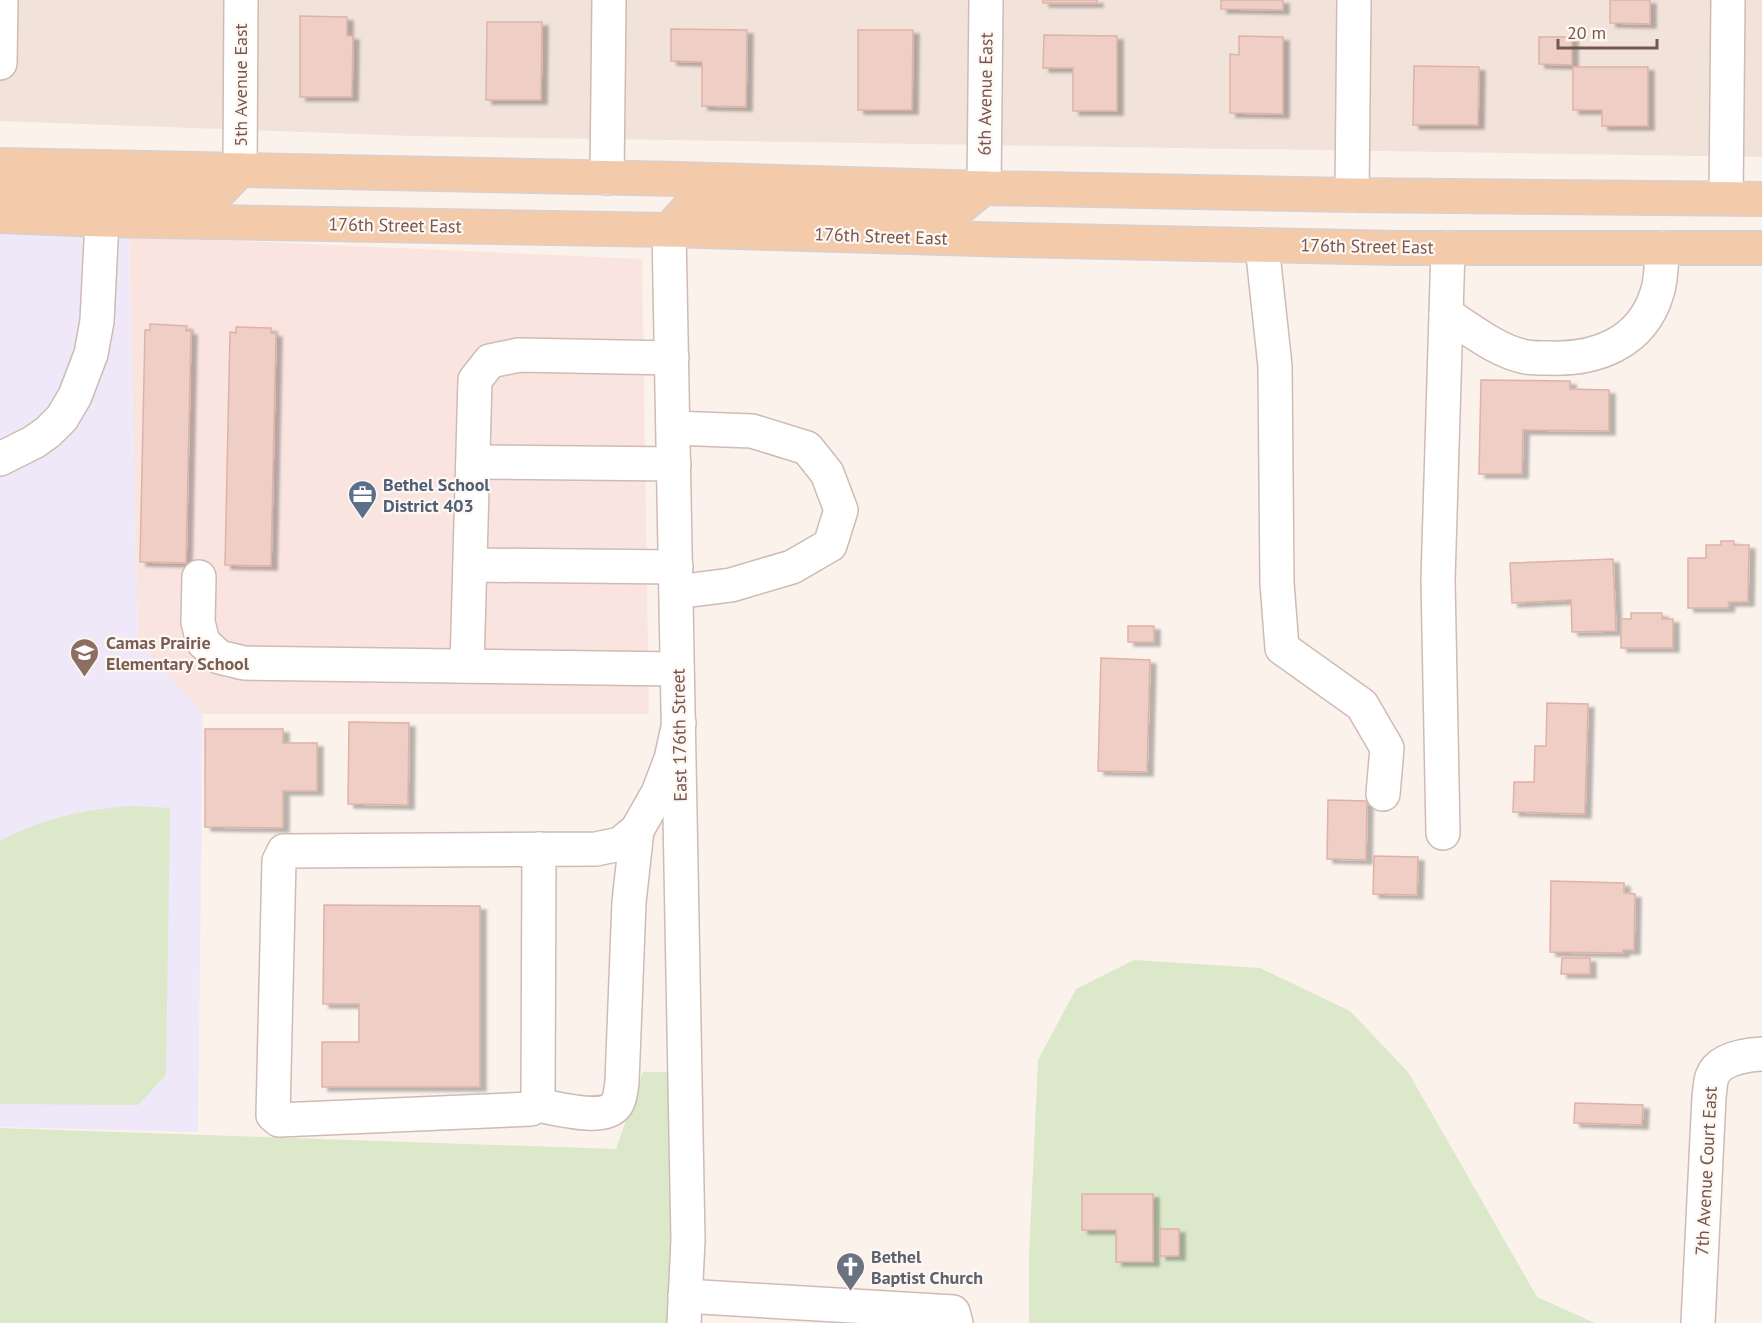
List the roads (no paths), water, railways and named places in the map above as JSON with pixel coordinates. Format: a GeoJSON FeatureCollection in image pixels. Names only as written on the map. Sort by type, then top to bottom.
{"type":"FeatureCollection","features":[{"type":"Feature","properties":{"kind":"main road"},"geometry":{"type":"LineString","coordinates":[[0,165],[984,188],[1762,199]]}},
{"type":"Feature","properties":{"kind":"main road"},"geometry":{"type":"LineString","coordinates":[[0,190],[216,195],[240,170]]}},
{"type":"Feature","properties":{"kind":"main road"},"geometry":{"type":"LineString","coordinates":[[669,230],[690,206],[953,213],[984,188]]}},
{"type":"Feature","properties":{"kind":"main road","name":"176th Street East"},"geometry":{"type":"LineString","coordinates":[[0,216],[102,220],[669,230],[1025,241],[1448,248],[1762,248]]}},
{"type":"Feature","properties":{"kind":"street"},"geometry":{"type":"LineString","coordinates":[[0,0],[0,63]]}},
{"type":"Feature","properties":{"kind":"street","name":"5th Avenue East"},"geometry":{"type":"LineString","coordinates":[[240,170],[241,0]]}},
{"type":"Feature","properties":{"kind":"street"},"geometry":{"type":"LineString","coordinates":[[607,178],[609,0]]}},
{"type":"Feature","properties":{"kind":"street","name":"6th Avenue East"},"geometry":{"type":"LineString","coordinates":[[984,188],[986,0]]}},
{"type":"Feature","properties":{"kind":"street"},"geometry":{"type":"LineString","coordinates":[[1352,195],[1354,0]]}},
{"type":"Feature","properties":{"kind":"street"},"geometry":{"type":"LineString","coordinates":[[1726,198],[1728,0]]}},
{"type":"Feature","properties":{"kind":"street"},"geometry":{"type":"LineString","coordinates":[[0,459],[27,446],[48,432],[62,418],[75,396],[91,354],[97,321],[102,220]]}},
{"type":"Feature","properties":{"kind":"street","name":"East 176th Street"},"geometry":{"type":"LineString","coordinates":[[669,230],[688,1240],[685,1310]]}},
{"type":"Feature","properties":{"kind":"street"},"geometry":{"type":"LineString","coordinates":[[1262,245],[1275,366],[1277,583],[1282,648],[1362,705],[1387,748],[1383,794]]}},
{"type":"Feature","properties":{"kind":"street"},"geometry":{"type":"LineString","coordinates":[[1443,833],[1438,580],[1448,248]]}},
{"type":"Feature","properties":{"kind":"street"},"geometry":{"type":"LineString","coordinates":[[1446,314],[1496,345],[1526,357],[1569,359],[1588,356],[1607,350],[1624,340],[1649,313],[1658,292],[1662,248]]}},
{"type":"Feature","properties":{"kind":"street"},"geometry":{"type":"LineString","coordinates":[[467,666],[475,380],[490,362],[519,355],[672,358]]}},
{"type":"Feature","properties":{"kind":"street"},"geometry":{"type":"LineString","coordinates":[[470,565],[731,585],[792,567],[830,544],[841,510],[827,473],[807,448],[752,431],[673,428]]}},
{"type":"Feature","properties":{"kind":"street"},"geometry":{"type":"LineString","coordinates":[[473,462],[674,464]]}},
{"type":"Feature","properties":{"kind":"street"},"geometry":{"type":"LineString","coordinates":[[199,577],[198,622],[203,642],[219,657],[244,663],[677,669]]}},
{"type":"Feature","properties":{"kind":"street"},"geometry":{"type":"LineString","coordinates":[[637,831],[620,844],[596,849],[284,852],[279,861],[273,1115],[279,1120],[531,1109],[537,1105],[586,1114],[607,1113],[617,1104],[622,1082],[629,902],[637,831],[658,794],[671,759],[679,723]]}},
{"type":"Feature","properties":{"kind":"street"},"geometry":{"type":"LineString","coordinates":[[537,1105],[539,849]]}},
{"type":"Feature","properties":{"kind":"street","name":"7th Avenue Court East"},"geometry":{"type":"LineString","coordinates":[[1698,1323],[1709,1096],[1712,1077],[1718,1067],[1731,1060],[1747,1054],[1762,1054]]}},
{"type":"Feature","properties":{"kind":"street"},"geometry":{"type":"LineString","coordinates":[[685,1310],[953,1312],[956,1323]]}},
{"type":"Feature","properties":{"kind":"place","name":"Bethel School District 403"},"geometry":{"type":"Point","coordinates":[362,520]}},
{"type":"Feature","properties":{"kind":"place","name":"Camas Prairie Elementary School"},"geometry":{"type":"Point","coordinates":[85,678]}},
{"type":"Feature","properties":{"kind":"place","name":"Bethel Baptist Church"},"geometry":{"type":"Point","coordinates":[850,1292]}}]}
